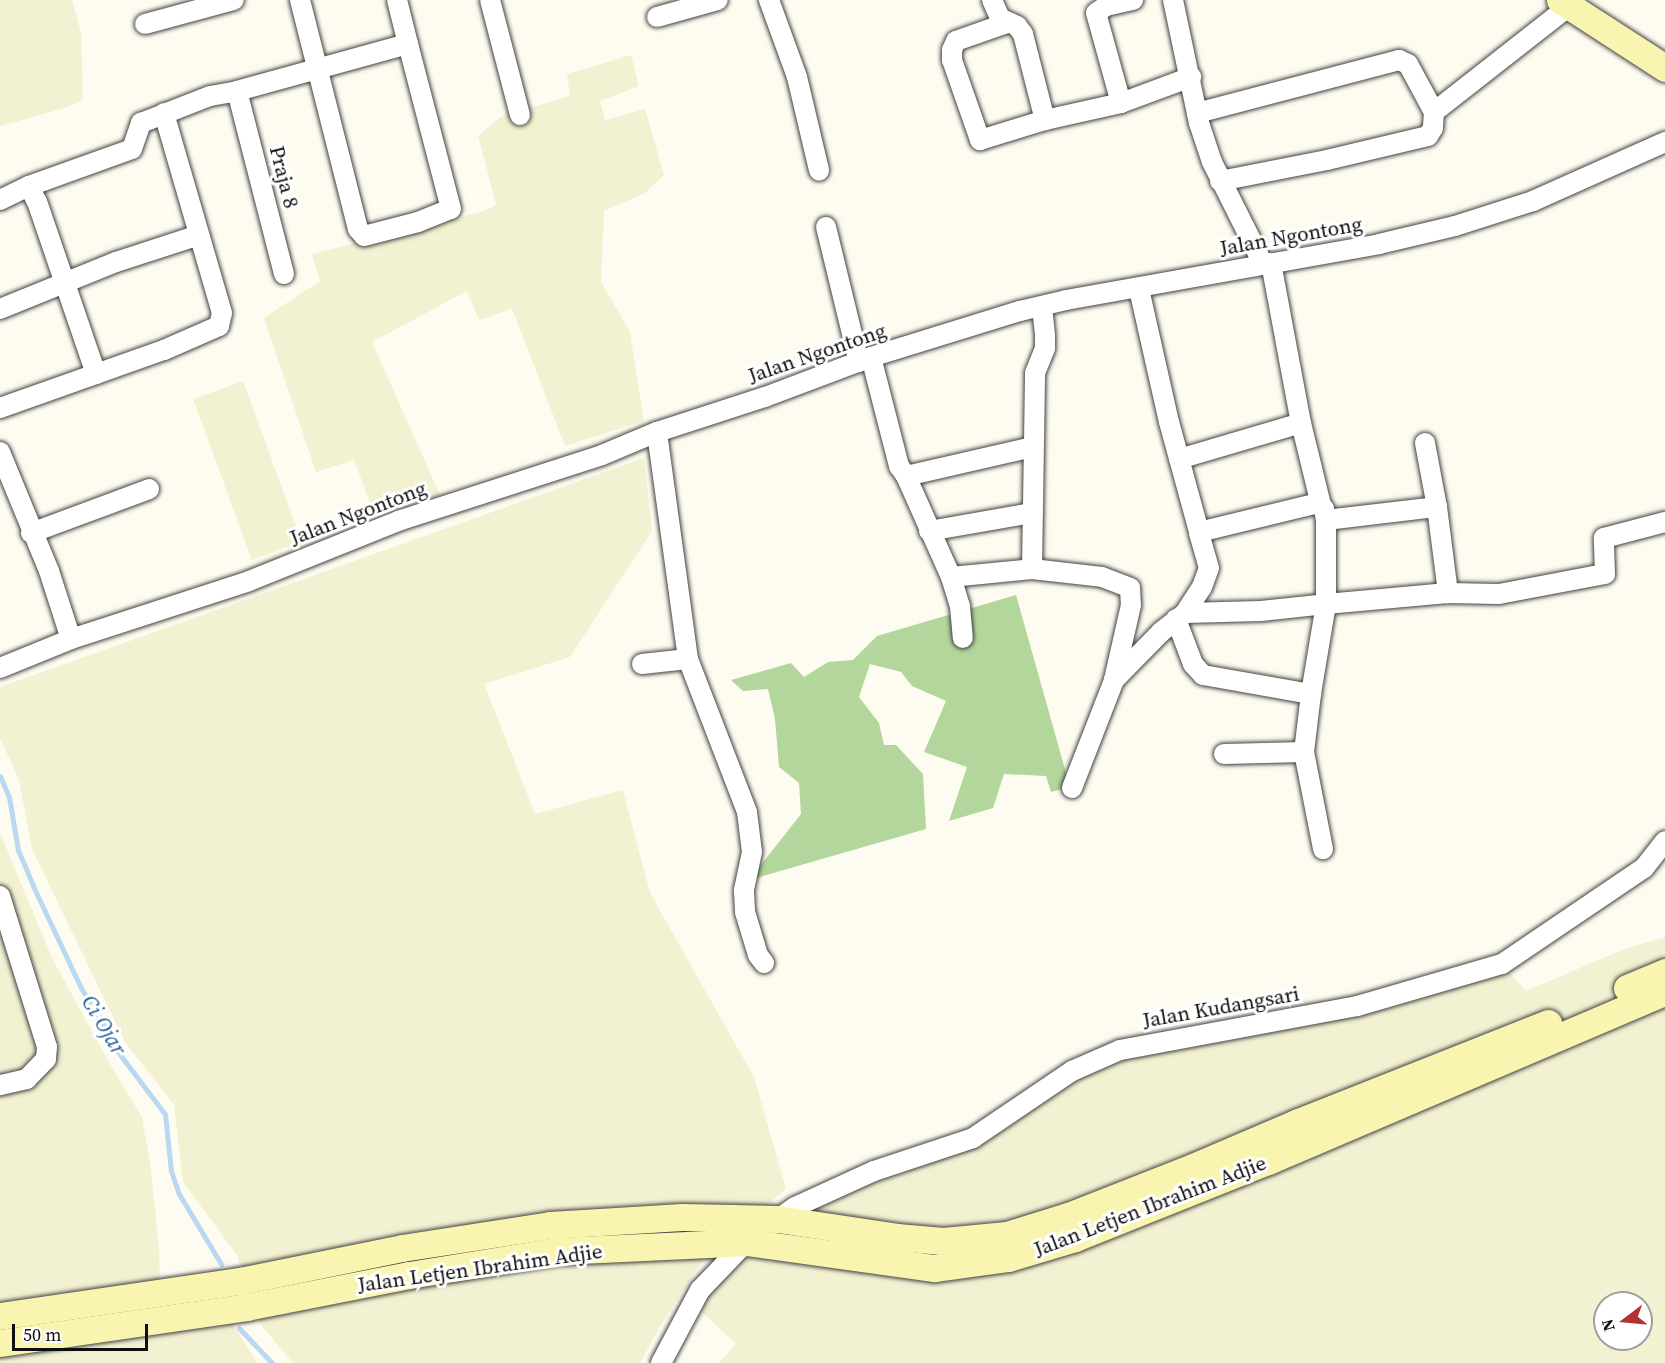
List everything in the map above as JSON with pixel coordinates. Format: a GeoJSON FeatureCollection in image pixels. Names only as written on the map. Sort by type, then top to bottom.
{"type":"FeatureCollection","features":[{"type":"Feature","properties":{"kind":"street"},"geometry":{"type":"LineString","coordinates":[[300,0],[358,229],[364,236],[371,236],[451,209],[397,0]]}},
{"type":"Feature","properties":{"kind":"street"},"geometry":{"type":"LineString","coordinates":[[490,0],[520,115]]}},
{"type":"Feature","properties":{"kind":"street"},"geometry":{"type":"LineString","coordinates":[[657,17],[718,0]]}},
{"type":"Feature","properties":{"kind":"street"},"geometry":{"type":"LineString","coordinates":[[769,0],[798,77],[819,170]]}},
{"type":"Feature","properties":{"kind":"street"},"geometry":{"type":"LineString","coordinates":[[992,0],[997,14],[1007,23],[1017,26],[1023,34],[1045,120]]}},
{"type":"Feature","properties":{"kind":"street"},"geometry":{"type":"LineString","coordinates":[[1121,103],[1096,11],[1106,3],[1133,0]]}},
{"type":"Feature","properties":{"kind":"street"},"geometry":{"type":"LineString","coordinates":[[1173,0],[1197,113],[1220,181],[1267,263],[1301,423],[1324,512],[1326,604],[1304,752],[1323,849]]}},
{"type":"Feature","properties":{"kind":"street"},"geometry":{"type":"LineString","coordinates":[[145,24],[222,2]]}},
{"type":"Feature","properties":{"kind":"street"},"geometry":{"type":"LineString","coordinates":[[1434,112],[1564,3],[1665,68]]}},
{"type":"Feature","properties":{"kind":"street"},"geometry":{"type":"LineString","coordinates":[[1007,23],[956,41],[952,50],[952,60],[980,140],[1045,120],[1121,103],[1191,77]]}},
{"type":"Feature","properties":{"kind":"street"},"geometry":{"type":"LineString","coordinates":[[0,200],[29,186],[132,149],[141,123],[164,113],[210,96],[237,92],[408,44]]}},
{"type":"Feature","properties":{"kind":"street"},"geometry":{"type":"LineString","coordinates":[[1197,113],[1399,60],[1408,64],[1434,112],[1433,128],[1428,136],[1327,160],[1220,181]]}},
{"type":"Feature","properties":{"kind":"street","name":"Praja 8"},"geometry":{"type":"LineString","coordinates":[[237,92],[284,274]]}},
{"type":"Feature","properties":{"kind":"street"},"geometry":{"type":"LineString","coordinates":[[0,408],[164,350],[219,326],[222,314],[164,113]]}},
{"type":"Feature","properties":{"kind":"street","name":"Jalan Ngontong"},"geometry":{"type":"LineString","coordinates":[[0,668],[71,639],[249,581],[398,521],[602,455],[657,432],[865,360],[1042,306],[1379,244],[1455,226],[1533,201],[1665,142]]}},
{"type":"Feature","properties":{"kind":"street"},"geometry":{"type":"LineString","coordinates":[[29,186],[38,202],[96,374]]}},
{"type":"Feature","properties":{"kind":"street"},"geometry":{"type":"LineString","coordinates":[[825,226],[899,466],[906,476],[951,577],[960,606],[963,638]]}},
{"type":"Feature","properties":{"kind":"street"},"geometry":{"type":"LineString","coordinates":[[0,309],[65,282],[199,235]]}},
{"type":"Feature","properties":{"kind":"street"},"geometry":{"type":"LineString","coordinates":[[1114,680],[1180,616],[1202,587],[1209,568],[1179,459],[1139,288]]}},
{"type":"Feature","properties":{"kind":"street"},"geometry":{"type":"LineString","coordinates":[[1032,569],[1035,373],[1045,348],[1042,306]]}},
{"type":"Feature","properties":{"kind":"street"},"geometry":{"type":"LineString","coordinates":[[1179,459],[1301,423]]}},
{"type":"Feature","properties":{"kind":"street"},"geometry":{"type":"LineString","coordinates":[[657,432],[688,659],[747,812],[753,852],[744,891],[745,912],[758,955],[764,963]]}},
{"type":"Feature","properties":{"kind":"street"},"geometry":{"type":"LineString","coordinates":[[1425,443],[1437,507],[1448,593]]}},
{"type":"Feature","properties":{"kind":"street"},"geometry":{"type":"LineString","coordinates":[[906,476],[1033,447]]}},
{"type":"Feature","properties":{"kind":"street"},"geometry":{"type":"LineString","coordinates":[[0,452],[31,533],[49,571],[71,639]]}},
{"type":"Feature","properties":{"kind":"street"},"geometry":{"type":"LineString","coordinates":[[31,533],[149,489]]}},
{"type":"Feature","properties":{"kind":"street"},"geometry":{"type":"LineString","coordinates":[[1199,532],[1311,504],[1324,512],[1437,507]]}},
{"type":"Feature","properties":{"kind":"street"},"geometry":{"type":"LineString","coordinates":[[929,531],[1032,513]]}},
{"type":"Feature","properties":{"kind":"street"},"geometry":{"type":"LineString","coordinates":[[1180,616],[1261,611],[1448,593],[1499,594],[1605,574],[1604,538],[1665,522]]}},
{"type":"Feature","properties":{"kind":"street"},"geometry":{"type":"LineString","coordinates":[[951,577],[1032,569],[1102,577],[1130,588],[1131,605],[1114,680],[1072,788]]}},
{"type":"Feature","properties":{"kind":"street"},"geometry":{"type":"LineString","coordinates":[[1180,616],[1193,664],[1203,675],[1311,694]]}},
{"type":"Feature","properties":{"kind":"street"},"geometry":{"type":"LineString","coordinates":[[642,664],[688,659]]}},
{"type":"Feature","properties":{"kind":"street"},"geometry":{"type":"LineString","coordinates":[[1224,754],[1304,752]]}},
{"type":"Feature","properties":{"kind":"street","name":"Jalan Kudangsari"},"geometry":{"type":"LineString","coordinates":[[778,1219],[795,1207],[874,1171],[973,1138],[1072,1071],[1120,1050],[1357,1006],[1502,964],[1644,868],[1665,841]]}},
{"type":"Feature","properties":{"kind":"street"},"geometry":{"type":"LineString","coordinates":[[0,896],[47,1047],[46,1059],[27,1079],[0,1085]]}},
{"type":"Feature","properties":{"kind":"street","name":"Jalan Letjen Ibrahim Adjie"},"geometry":{"type":"LineString","coordinates":[[0,1343],[246,1307],[409,1275],[558,1251],[746,1242],[934,1268],[1008,1258],[1075,1238],[1264,1150],[1665,972]]}},
{"type":"Feature","properties":{"kind":"street","name":"Jalan Letjen Ibrahim Adjie"},"geometry":{"type":"LineString","coordinates":[[0,1316],[240,1281],[402,1248],[550,1225],[682,1217],[778,1219],[897,1237],[943,1241],[1007,1235],[1264,1150],[1665,992]]}},
{"type":"Feature","properties":{"kind":"street"},"geometry":{"type":"LineString","coordinates":[[661,1363],[700,1290],[746,1242]]}},
{"type":"Feature","properties":{"kind":"street"},"geometry":{"type":"LineString","coordinates":[[402,1248],[409,1275]]}},
{"type":"Feature","properties":{"kind":"green space"},"geometry":{"type":"Polygon","coordinates":[[[0,0],[72,0],[81,33],[83,100],[65,108],[0,126],[0,0]]]}},
{"type":"Feature","properties":{"kind":"green space"},"geometry":{"type":"Polygon","coordinates":[[[631,55],[639,86],[600,101],[605,120],[645,109],[664,175],[645,193],[604,211],[601,282],[630,332],[644,421],[565,446],[511,306],[511,309],[479,320],[467,291],[372,342],[440,495],[375,516],[354,460],[316,472],[264,318],[320,281],[312,254],[484,211],[496,205],[478,136],[502,116],[570,96],[567,74],[631,55]]]}},
{"type":"Feature","properties":{"kind":"green space"},"geometry":{"type":"Polygon","coordinates":[[[243,381],[301,542],[252,560],[193,399],[243,381]]]}},
{"type":"Feature","properties":{"kind":"green space"},"geometry":{"type":"Polygon","coordinates":[[[644,458],[652,531],[570,657],[484,684],[535,814],[623,790],[650,893],[754,1077],[786,1189],[704,1258],[659,1328],[640,1363],[293,1363],[260,1324],[237,1255],[183,1182],[174,1105],[125,1042],[32,849],[19,780],[0,738],[0,687],[644,458]]]}},
{"type":"Feature","properties":{"kind":"green space"},"geometry":{"type":"Polygon","coordinates":[[[1016,595],[1070,787],[1051,792],[1046,776],[1004,774],[993,808],[949,821],[967,767],[924,752],[946,701],[912,686],[901,672],[870,664],[859,697],[879,723],[884,745],[896,745],[923,774],[926,829],[749,880],[801,814],[799,783],[779,767],[775,719],[768,689],[743,691],[731,680],[791,663],[804,677],[828,662],[853,660],[877,636],[1016,595]]]}},
{"type":"Feature","properties":{"kind":"green space"},"geometry":{"type":"Polygon","coordinates":[[[0,833],[52,958],[111,1066],[142,1117],[151,1169],[159,1249],[161,1316],[224,1309],[257,1363],[0,1363],[0,833]]]}},
{"type":"Feature","properties":{"kind":"green space"},"geometry":{"type":"Polygon","coordinates":[[[1665,937],[1665,1363],[719,1363],[736,1344],[693,1303],[795,1207],[973,1138],[1072,1071],[1502,964],[1526,991],[1622,950],[1665,937]]]}},
{"type":"Feature","properties":{"kind":"waterway","name":"Ci Ojar"},"geometry":{"type":"LineString","coordinates":[[0,776],[9,797],[18,850],[33,886],[81,988],[112,1038],[115,1048],[165,1114],[171,1171],[179,1194],[221,1264]]}},
{"type":"Feature","properties":{"kind":"waterway","name":"Ci Ojar"},"geometry":{"type":"LineString","coordinates":[[239,1328],[272,1363]]}}]}
